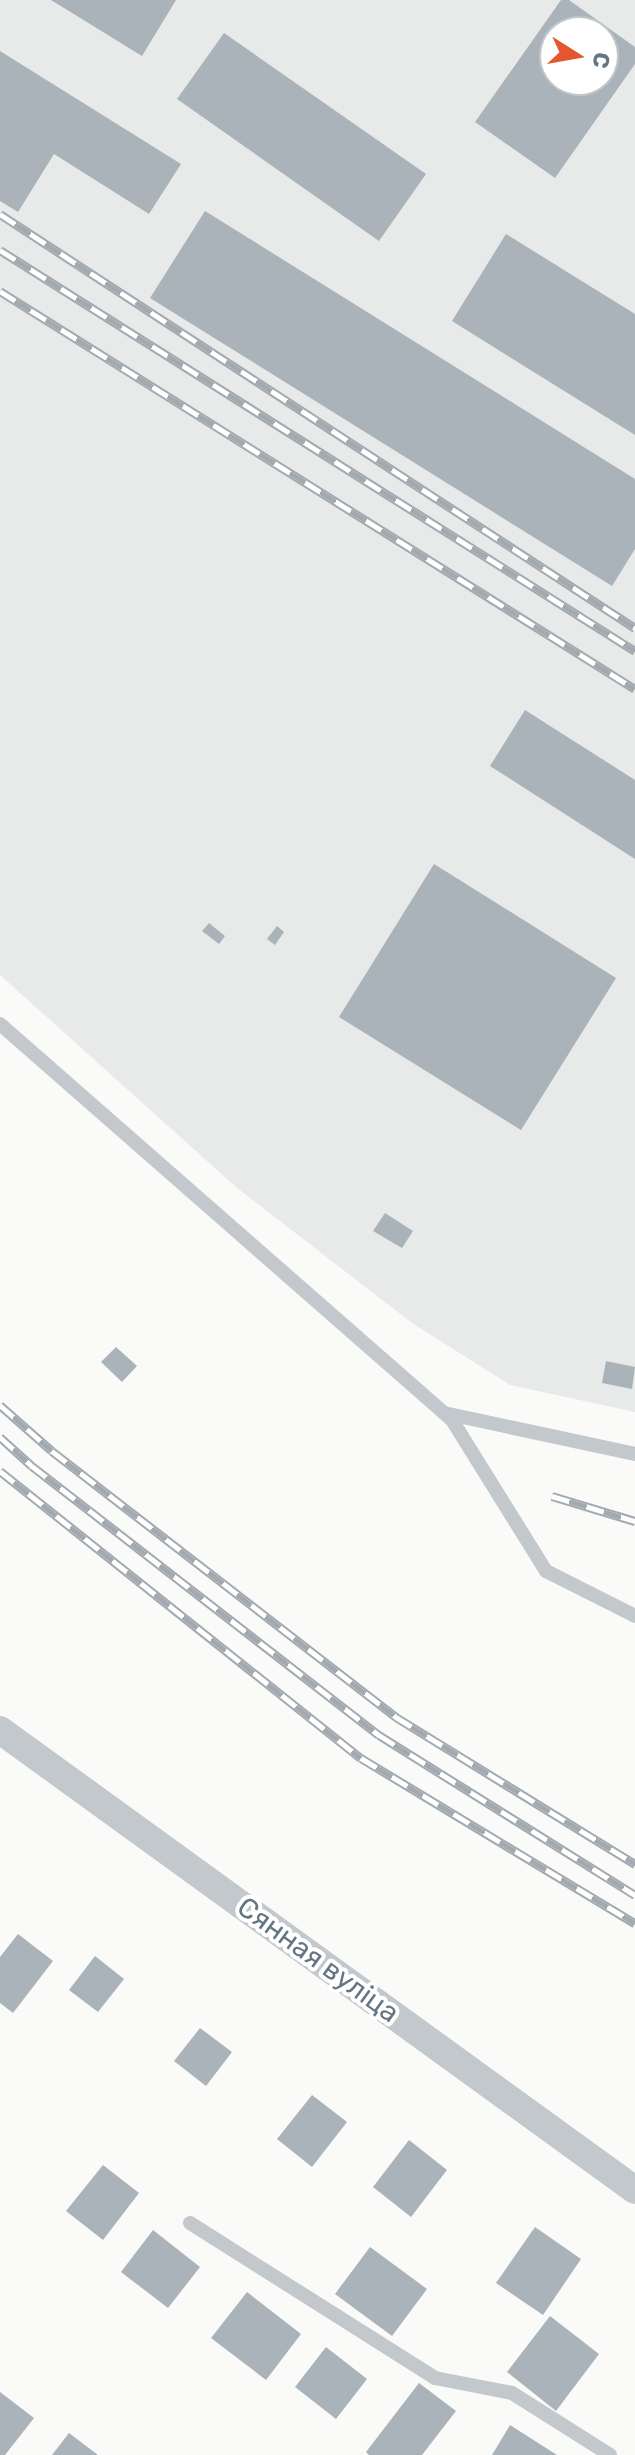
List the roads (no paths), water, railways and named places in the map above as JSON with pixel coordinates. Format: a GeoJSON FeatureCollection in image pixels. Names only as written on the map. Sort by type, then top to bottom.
{"type":"FeatureCollection","features":[{"type":"Feature","properties":{"kind":"street","name":"Сянная вуліца"},"geometry":{"type":"LineString","coordinates":[[0,1730],[635,2190]]}},
{"type":"Feature","properties":{"kind":"lane"},"geometry":{"type":"LineString","coordinates":[[0,1024],[452,1420],[546,1571],[635,1616]]}},
{"type":"Feature","properties":{"kind":"lane"},"geometry":{"type":"LineString","coordinates":[[444,1412],[635,1454]]}},
{"type":"Feature","properties":{"kind":"lane"},"geometry":{"type":"LineString","coordinates":[[190,2223],[435,2378],[512,2393],[610,2455]]}},
{"type":"Feature","properties":{"kind":"railway"},"geometry":{"type":"LineString","coordinates":[[0,214],[635,628]]}},
{"type":"Feature","properties":{"kind":"railway"},"geometry":{"type":"LineString","coordinates":[[0,250],[635,651]]}},
{"type":"Feature","properties":{"kind":"railway"},"geometry":{"type":"LineString","coordinates":[[0,291],[635,689]]}},
{"type":"Feature","properties":{"kind":"railway"},"geometry":{"type":"LineString","coordinates":[[0,1405],[52,1451],[396,1717],[635,1864]]}},
{"type":"Feature","properties":{"kind":"railway"},"geometry":{"type":"LineString","coordinates":[[0,1437],[32,1466],[379,1735],[635,1895]]}},
{"type":"Feature","properties":{"kind":"railway"},"geometry":{"type":"LineString","coordinates":[[0,1471],[361,1758],[635,1923]]}},
{"type":"Feature","properties":{"kind":"railway"},"geometry":{"type":"LineString","coordinates":[[552,1496],[635,1521]]}}]}
